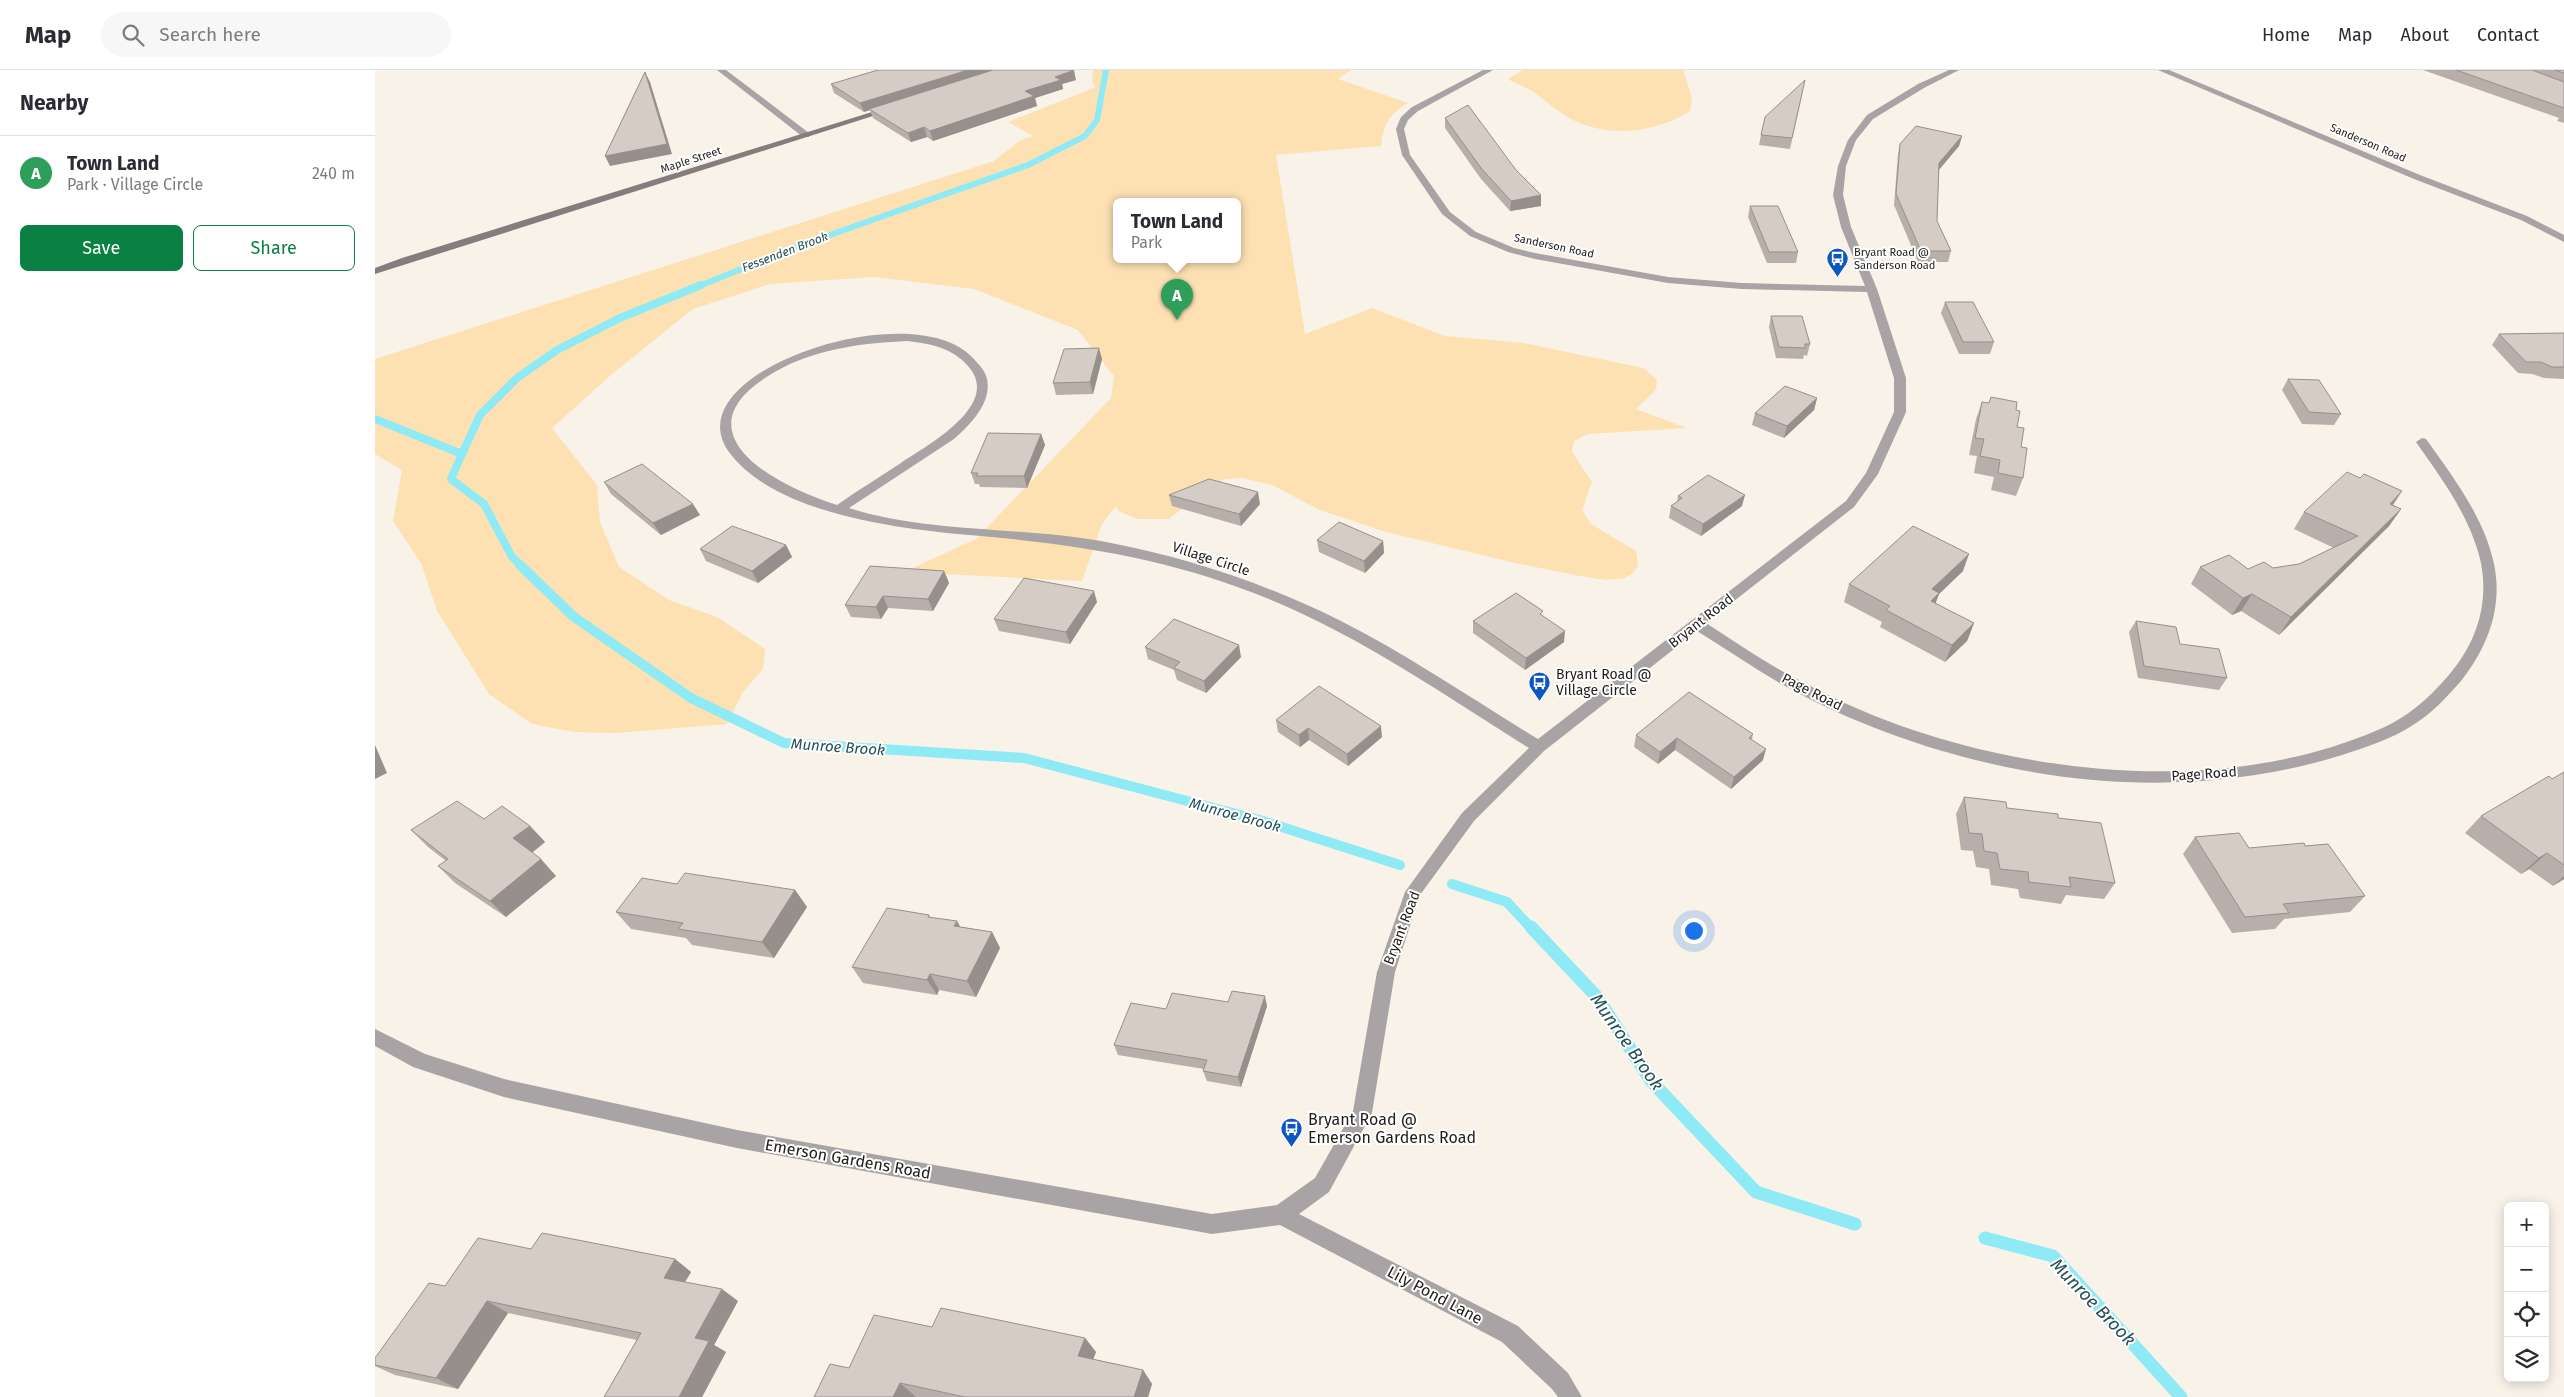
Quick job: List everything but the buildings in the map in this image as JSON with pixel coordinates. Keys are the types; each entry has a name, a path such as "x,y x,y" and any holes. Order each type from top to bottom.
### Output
{"main road":[{"name":"Maple Street","path":"375,271 903,105"}],"street":[{"path":"721,70 806,135"},
{"name":"Sanderson Road","path":"1489,70 1415,109 1404,119 1400,129 1400,137 1406,155 1447,214 1473,234 1511,250 1535,256 1668,280 1742,286 1871,289"},
{"name":"Bryant Road","path":"1322,1185 1362,1113 1385,972 1413,892 1468,817 1539,747 1850,504 1872,474 1901,412 1900,378 1871,289 1845,227 1838,195 1842,166 1852,140 1870,117 1921,86 1955,70"},
{"name":"Sanderson Road","path":"2162,70 2417,176 2524,218 2564,239"},
{"name":"Village Circle","path":"838,510 934,447 958,429 971,414 980,400 983,385 979,371 970,359 956,350 915,338 863,340 809,352 763,375 745,389 732,404 725,420 724,434 730,448 770,481 838,510 887,521 921,526 1066,539 1130,551 1211,573 1281,599 1363,638 1539,747"},
{"name":"Page Road","path":"1697,624 1787,680 1842,708 1895,729 1941,744 2008,761 2067,771 2125,776 2183,776 2237,772 2334,752 2377,736 2412,718 2440,695 2464,668 2480,641 2487,614 2490,583 2485,556 2473,523 2459,494 2422,442"},
{"name":"Emerson Gardens Road","path":"375,1037 420,1061 504,1088 737,1139 1212,1224 1281,1215 1322,1185"},
{"name":"Lily Pond Lane","path":"1281,1215 1510,1334 1560,1381 1571,1397"}],"shaded area":[{"path":"1093,70 1351,70 1338,79 1408,103 1396,111 1388,121 1383,132 1381,146 1276,155 1305,334 1372,308 1445,336 1524,343 1643,368 1657,379 1656,390 1636,409 1687,428 1588,434 1574,441 1572,452 1592,482 1582,510 1591,524 1636,551 1638,565 1634,572 1625,578 1606,580 1515,563 1386,532 1320,510 1272,485 1242,478 1225,479 1214,484 1169,519 1138,519 1118,511 1116,506 1102,524 1082,581 904,572 976,539 1111,398 1114,376 1078,330 974,289 874,277 770,284 693,309 611,375 552,428 597,485 600,522 619,567 669,600 717,617 765,649 763,669 743,692 727,724 616,733 574,732 532,724 489,694 437,611 421,563 393,521 402,470 375,454 375,359 994,161 1021,140 1033,136 1008,122 1096,87 1092,82"},
{"path":"1523,70 1683,70 1692,98 1690,111 1662,124 1647,128 1617,131 1587,126 1573,120 1532,91 1508,79"}],"waterway":[{"name":"Fessenden Brook","path":"697,287 793,248 1028,165 1085,136 1097,120 1106,70"},
{"name":"Fessenden Brook","path":"462,454 480,415 517,378 557,350 620,318 701,285"},
{"name":"Munroe Brook","path":"375,419 462,454"},
{"name":"Munroe Brook","path":"462,454 451,479 484,504 512,557 522,566"},
{"name":"Munroe Brook","path":"520,565 574,617 691,698 784,743 1024,758 1263,821 1400,865"},
{"name":"Munroe Brook","path":"1452,884 1507,902 1532,929"},
{"name":"Munroe Brook","path":"1531,927 1597,997 1651,1081 1756,1192 1855,1224"},
{"name":"Munroe Brook","path":"1985,1238 2053,1256 2181,1397"}],"place":[{"name":"Bryant Road @ Sanderson Road","path":"1838,277"},
{"name":"Town Land","path":"1177,320"},
{"name":"Bryant Road @ Village Circle","path":"1540,701"},
{"name":"Bryant Road @ Emerson Gardens Road","path":"1292,1147"}]}
